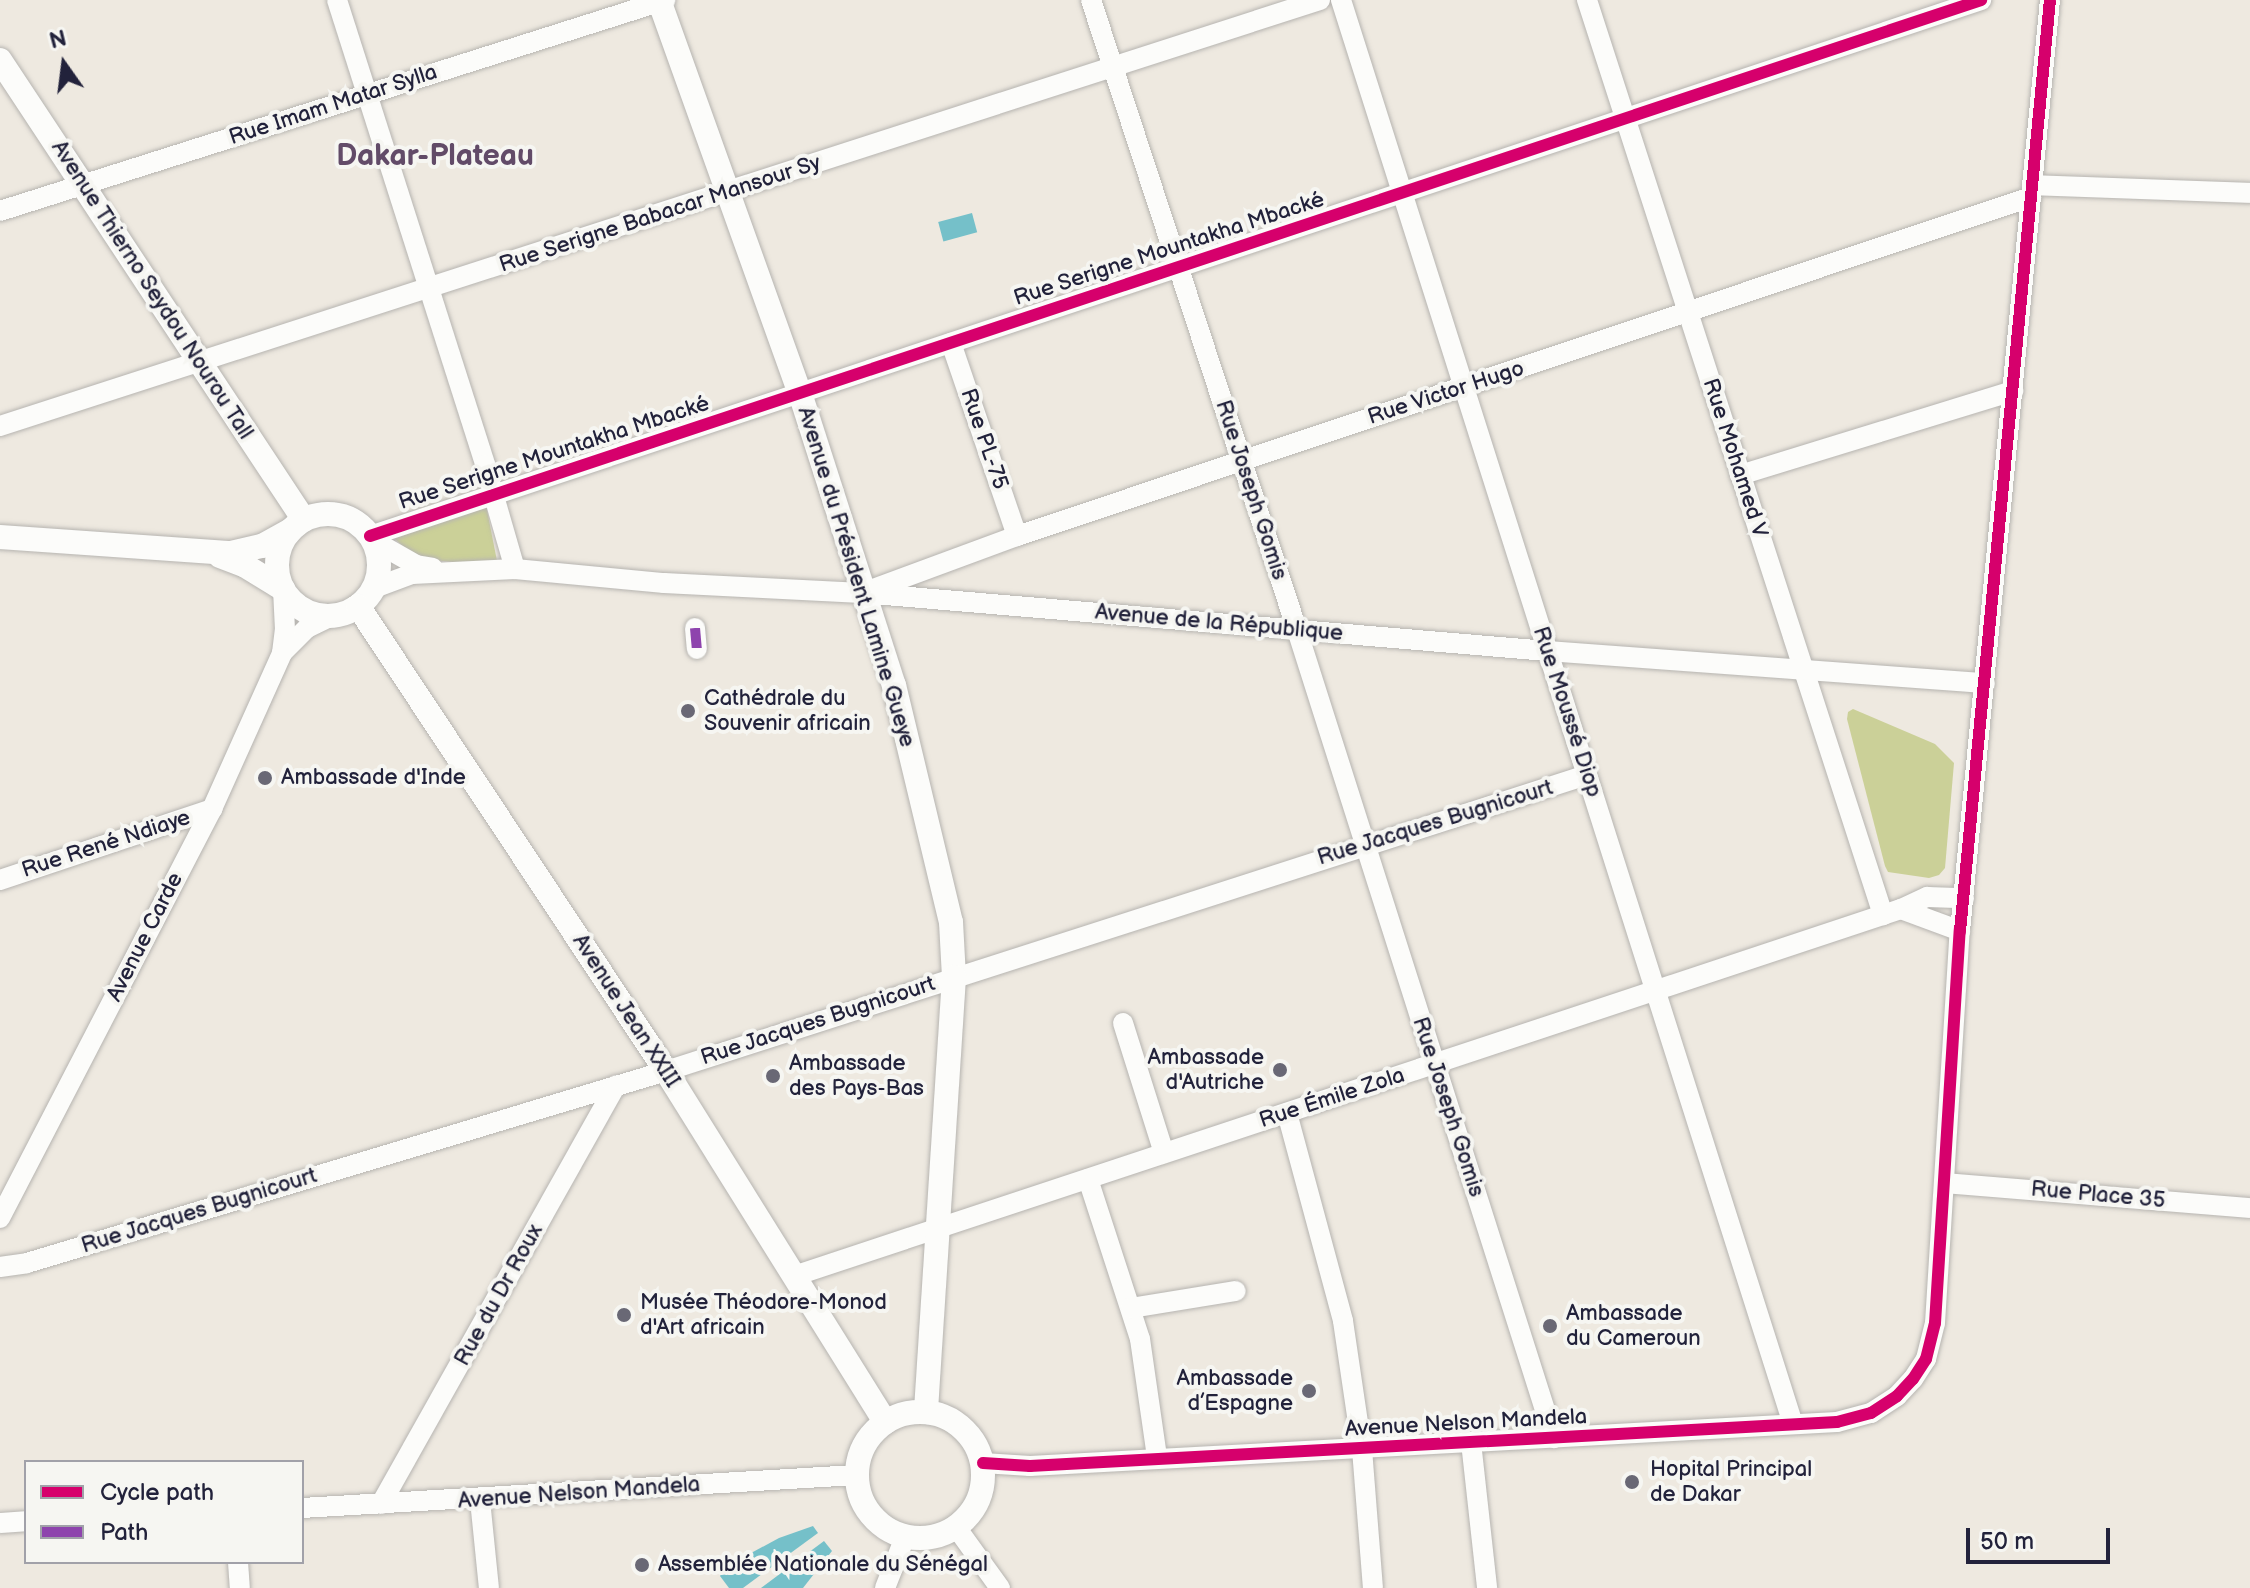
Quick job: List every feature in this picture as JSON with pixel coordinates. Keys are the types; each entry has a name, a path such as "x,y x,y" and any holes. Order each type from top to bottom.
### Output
{"main road":[{"name":"Avenue du Président Lamine Gueye","path":"662,1 800,393 894,685 951,922 954,977 926,1412"},
{"name":"Avenue Thierno Seydou Nourou Tall","path":"0,60 199,361 297,525"},
{"path":"0,537 210,552 247,551 322,514 340,515 357,523 372,538 379,569 374,588 358,606 332,616 304,610 283,589 244,565 210,552"},
{"path":"283,589 277,572 278,554 297,525"},
{"name":"Avenue Jean XXIII","path":"358,606 666,1071 885,1422"},
{"path":"926,1412 957,1423 978,1448 983,1463 979,1499 956,1527 931,1537 905,1537 869,1514 860,1496 856,1475 866,1441 885,1422 904,1413 926,1412"}],"street":[{"path":"337,0 515,569"},
{"name":"Rue Joseph Gomis","path":"1091,0 1297,630 1554,1438"},
{"name":"Rue Serigne Babacar Mansour Sy","path":"0,426 430,290 1320,0"},
{"name":"Rue Moussé Diop","path":"1341,0 1793,1424"},
{"name":"Rue Mohamed V","path":"1587,0 1803,669 1892,912"},
{"name":"Rue Serigne Mountakha Mbacké","path":"372,538 494,494 1625,118 1942,6 1981,0"},
{"path":"1945,1183 1960,931 2050,0"},
{"name":"Rue Imam Matar Sylla","path":"0,211 662,1"},
{"path":"2032,191 2250,193"},
{"name":"Rue Victor Hugo","path":"862,593 1017,536 1688,312 2032,191"},
{"name":"Rue PL-75","path":"951,343 1017,536"},
{"path":"1740,475 2013,391"},
{"name":"Avenue de la République","path":"372,538 416,565 453,572"},
{"name":"Avenue de la République","path":"374,588 412,574 515,569 664,583 862,593 1547,651 1985,683"},
{"name":"Avenue Carde","path":"282,653 283,589"},
{"name":"Avenue Carde","path":"0,1218 212,809 282,653 307,628 332,616"},
{"path":"695,628 697,649"},
{"name":"Rue Jacques Bugnicourt","path":"0,1267 43,1258 666,1071 1587,775"},
{"name":"Rue René Ndiaye","path":"0,880 212,809"},
{"name":"Rue Émile Zola","path":"794,1276 1892,912 1927,897 1964,898"},
{"path":"1892,912 1960,931"},
{"path":"1123,1023 1164,1153"},
{"name":"Rue du Dr Roux","path":"381,1504 616,1086"},
{"path":"1287,1113 1340,1310 1362,1449 1373,1588"},
{"path":"1088,1179 1131,1308 1147,1370 1157,1457"},
{"name":"Rue Place 35","path":"1945,1183 2250,1208"},
{"name":"Avenue Nelson Mandela","path":"983,1463 1030,1466 1157,1457 1362,1449 1837,1422 1871,1413 1897,1396 1926,1359 1935,1323 1945,1183"},
{"path":"1131,1308 1236,1291"},
{"path":"1471,1442 1487,1588"},
{"name":"Avenue Nelson Mandela","path":"304,1508 480,1500 856,1475"},
{"path":"480,1500 489,1588"},
{"path":"0,1523 24,1521"},
{"path":"956,1527 1000,1588"},
{"path":"885,1588 905,1537"},
{"path":"238,1564 240,1588"}],"green space":[{"path":"486,505 498,566 432,560 409,552 393,537"},
{"path":"1853,709 1935,744 1954,763 1945,868 1939,875 1929,878 1888,872 1847,719 1848,712"}],"water":[{"path":"972,213 977,232 943,241 938,222"},
{"path":"813,1526 818,1533 743,1588 729,1588 720,1576 727,1566 779,1538"},
{"path":"824,1541 832,1551 803,1588 761,1588"}],"marked path":[{"path":"695,628 697,649"}],"cycle path":[{"path":"370,536 1981,0"},
{"path":"983,1463 1030,1466 1837,1422 1871,1413 1897,1396 1913,1379 1926,1359 1935,1323 1960,931 2050,0"}],"place":[{"name":"Cathédrale du Souvenir africain","path":"688,711"},
{"name":"Ambassade d'Inde","path":"265,778"},
{"name":"Ambassade d'Autriche","path":"1280,1070"},
{"name":"Ambassade des Pays-Bas","path":"773,1076"},
{"name":"Musée Théodore-Monod d'Art africain","path":"624,1315"},
{"name":"Ambassade du Cameroun","path":"1550,1326"},
{"name":"Ambassade d’Espagne","path":"1309,1391"},
{"name":"Hopital Principal de Dakar","path":"1632,1482"},
{"name":"Assemblée Nationale du Sénégal","path":"642,1565"}],"district":[{"name":"Dakar-Plateau","path":"435,156"}]}
